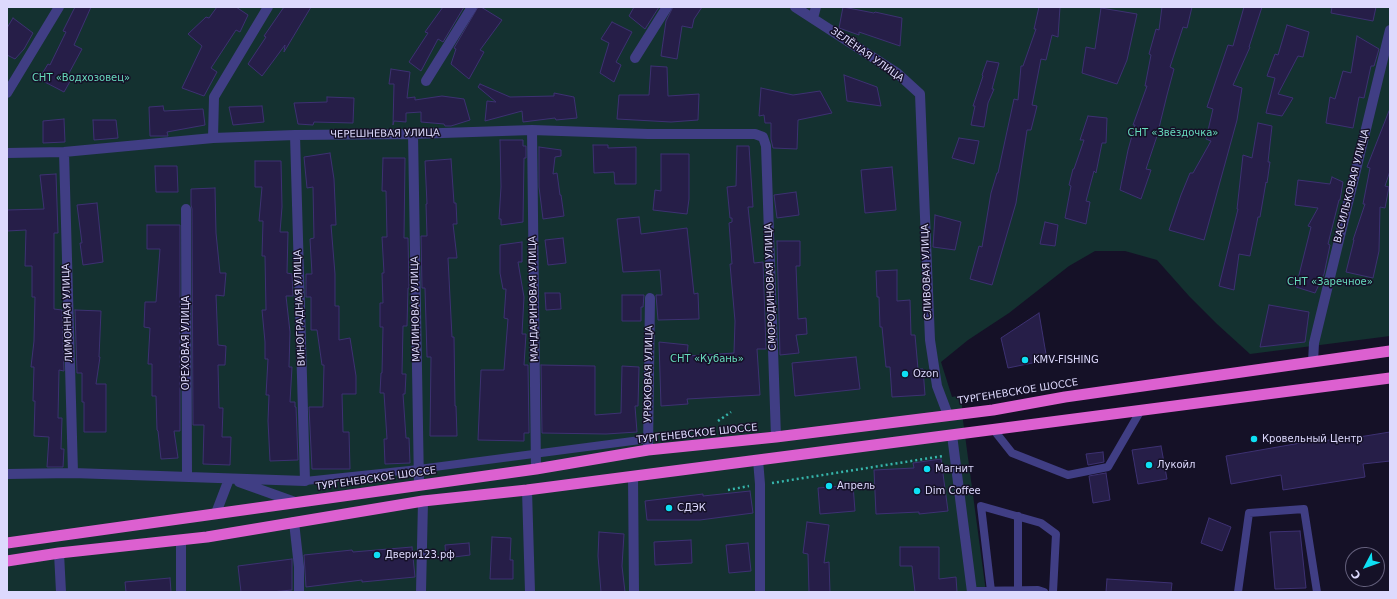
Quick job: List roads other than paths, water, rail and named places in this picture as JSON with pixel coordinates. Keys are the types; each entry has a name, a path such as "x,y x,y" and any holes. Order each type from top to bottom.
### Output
{"highway":[{"name":"ТУРГЕНЕВСКОЕ ШОССЕ","path":"7,543 536,469 648,445 776,437 993,410 1064,397 1390,351"},
{"path":"7,561 59,553 181,541 423,501 527,490 1390,378"}],"street":[{"path":"7,93 59,7"},
{"path":"213,138 214,97 268,7"},
{"path":"426,81 472,7"},
{"path":"634,58 667,7"},
{"name":"ЗЕЛЁНАЯ УЛИЦА","path":"795,7 897,73 920,94"},
{"path":"813,18 816,7"},
{"name":"ВАСИЛЬКОВАЯ УЛИЦА","path":"1313,362 1314,343 1390,30"},
{"name":"СЛИВОВАЯ УЛИЦА","path":"920,94 930,340 937,386 948,415"},
{"name":"ЧЕРЕШНЕВАЯ УЛИЦА","path":"7,153 64,152 213,138 295,135 413,134 532,130 648,134 755,134 763,137"},
{"name":"МАНДАРИНОВАЯ УЛИЦА","path":"532,130 536,469"},
{"name":"МАЛИНОВАЯ УЛИЦА","path":"413,134 419,485"},
{"name":"ВИНОГРАДНАЯ УЛИЦА","path":"295,135 305,481"},
{"name":"СМОРОДИНОВАЯ УЛИЦА","path":"763,137 766,146 776,437"},
{"name":"ЛИМОННАЯ УЛИЦА","path":"64,152 73,473"},
{"name":"ОРЕХОВАЯ УЛИЦА","path":"186,209 187,477"},
{"name":"УРЮКОВАЯ УЛИЦА","path":"648,445 650,298"},
{"path":"952,435 972,592"},
{"path":"758,460 760,484 760,592"},
{"path":"7,474 73,473 305,481"},
{"path":"633,476 634,592"},
{"path":"229,479 295,502"},
{"path":"216,513 229,479"},
{"path":"527,490 530,592"},
{"path":"421,592 423,501"},
{"path":"294,522 299,567 299,592"},
{"path":"181,541 181,592"},
{"path":"59,553 61,592"}],"lane":[{"path":"993,429 1012,453 1068,475 1108,467 1140,410"},
{"path":"305,481 419,469 535,454 648,445"},
{"path":"991,591 981,506 1041,522 1056,534 1053,592"},
{"path":"1238,592 1248,513 1304,509 1317,592"},
{"path":"1018,516 1018,590"},
{"path":"972,592 1018,590 1038,590 1044,592"}],"place":[{"name":"KMV-FISHING","path":"1025,360"},
{"name":"Ozon","path":"905,374"},
{"name":"Кровельный Центр","path":"1254,439"},
{"name":"Лукойл","path":"1149,465"},
{"name":"Магнит","path":"927,469"},
{"name":"Апрель","path":"829,486"},
{"name":"Dim Coffee","path":"917,491"},
{"name":"СДЭК","path":"669,508"},
{"name":"Двери123.рф","path":"377,555"}],"park label":[{"name":"СНТ «Водхозовец»","path":"81,78"},
{"name":"СНТ «Звёздочка»","path":"1173,133"},
{"name":"СНТ «Заречное»","path":"1330,282"},
{"name":"СНТ «Кубань»","path":"707,359"}]}
